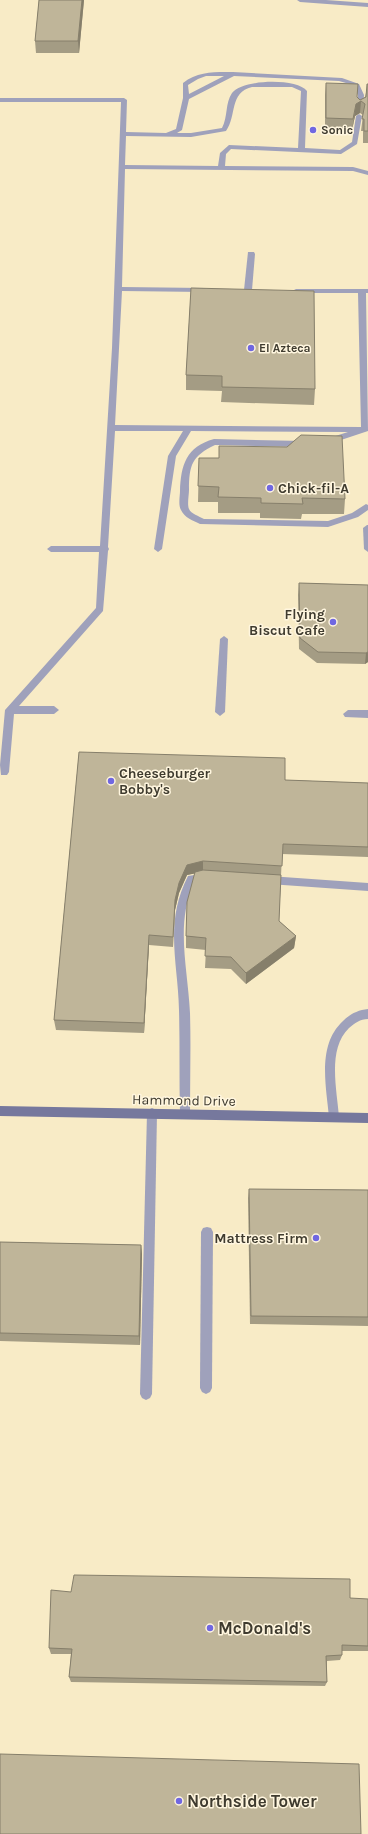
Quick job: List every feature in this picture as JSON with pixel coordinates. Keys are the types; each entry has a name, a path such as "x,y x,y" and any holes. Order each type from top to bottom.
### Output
{"street":[{"name":"Hammond Drive","path":"0,1111 368,1118"}],"lane":[{"path":"300,0 368,5"},
{"path":"123,134 161,135 191,135 228,138 301,150 341,152 356,143 360,112 360,95 356,84 340,79 209,74 193,78 185,84 186,98 179,130 161,135"},
{"path":"186,98 233,74"},
{"path":"290,85 291,77"},
{"path":"221,168 223,153 229,147 228,125 231,99 239,89 250,85 290,85 301,87 304,91 301,150"},
{"path":"0,100 124,100 118,289 105,549 100,609 10,710 4,772"},
{"path":"123,167 354,169 368,174"},
{"path":"248,290 251,254"},
{"path":"118,289 210,290"},
{"path":"286,290 365,291 365,429"},
{"path":"111,428 365,429"},
{"path":"158,549 172,456 189,428"},
{"path":"365,429 318,444 214,442 199,448 190,459 185,471 184,508 189,515 203,522 328,524 355,515 366,507"},
{"path":"367,528 368,549"},
{"path":"52,549 105,549"},
{"path":"220,712 224,639"},
{"path":"10,710 54,710"},
{"path":"348,714 368,714"},
{"path":"185,1114 184,999 178,931 184,892 191,879 203,877 219,878"},
{"path":"257,879 368,887"},
{"path":"334,1117 330,1060 335,1040 345,1025 361,1014 368,1014"},
{"path":"146,1394 152,1114"},
{"path":"206,1388 207,1232"}],"shaded area":[{"path":"0,0 368,0 368,1834 0,1834"}],"building":[{"path":"39,0 82,0 78,41 35,41"},
{"path":"326,83 358,84 357,97 360,100 366,97 368,84 368,131 364,131 364,119 362,119 365,104 361,101 356,104 353,119 326,118"},
{"name":"El Azteca","path":"191,288 314,291 315,389 222,387 222,376 186,375"},
{"name":"Chick-fil-A","path":"301,435 342,436 345,499 302,498 303,504 261,503 261,498 218,497 219,487 198,486 199,458 219,458 219,446 287,447"},
{"name":"Flying Biscut Cafe","path":"299,583 368,585 368,652 318,652 300,638"},
{"path":"79,752 285,758 285,780 368,783 368,847 283,844 282,866 203,861 187,865 179,883 175,900 173,937 149,935 144,1023 54,1020"},
{"path":"203,870 281,875 279,921 296,936 246,973 231,957 205,956 206,938 186,936 187,902 195,872"},
{"path":"249,1189 368,1190 368,1317 251,1316"},
{"path":"0,1242 141,1245 139,1336 0,1333"},
{"name":"McDonald's","path":"74,1575 350,1579 350,1598 368,1599 368,1646 342,1645 342,1655 326,1656 327,1682 69,1677 72,1649 49,1648 51,1590 71,1592"},
{"name":"Northside Tower","path":"0,1754 359,1764 361,1834 0,1834"}],"place":[{"name":"Sonic","path":"313,130"},
{"name":"El Azteca","path":"251,348"},
{"name":"Chick-fil-A","path":"270,488"},
{"name":"Flying Biscut Cafe","path":"333,622"},
{"name":"Cheeseburger Bobby's","path":"111,781"},
{"name":"Mattress Firm","path":"316,1238"},
{"name":"McDonald's","path":"210,1628"},
{"name":"Northside Tower","path":"179,1801"}]}
